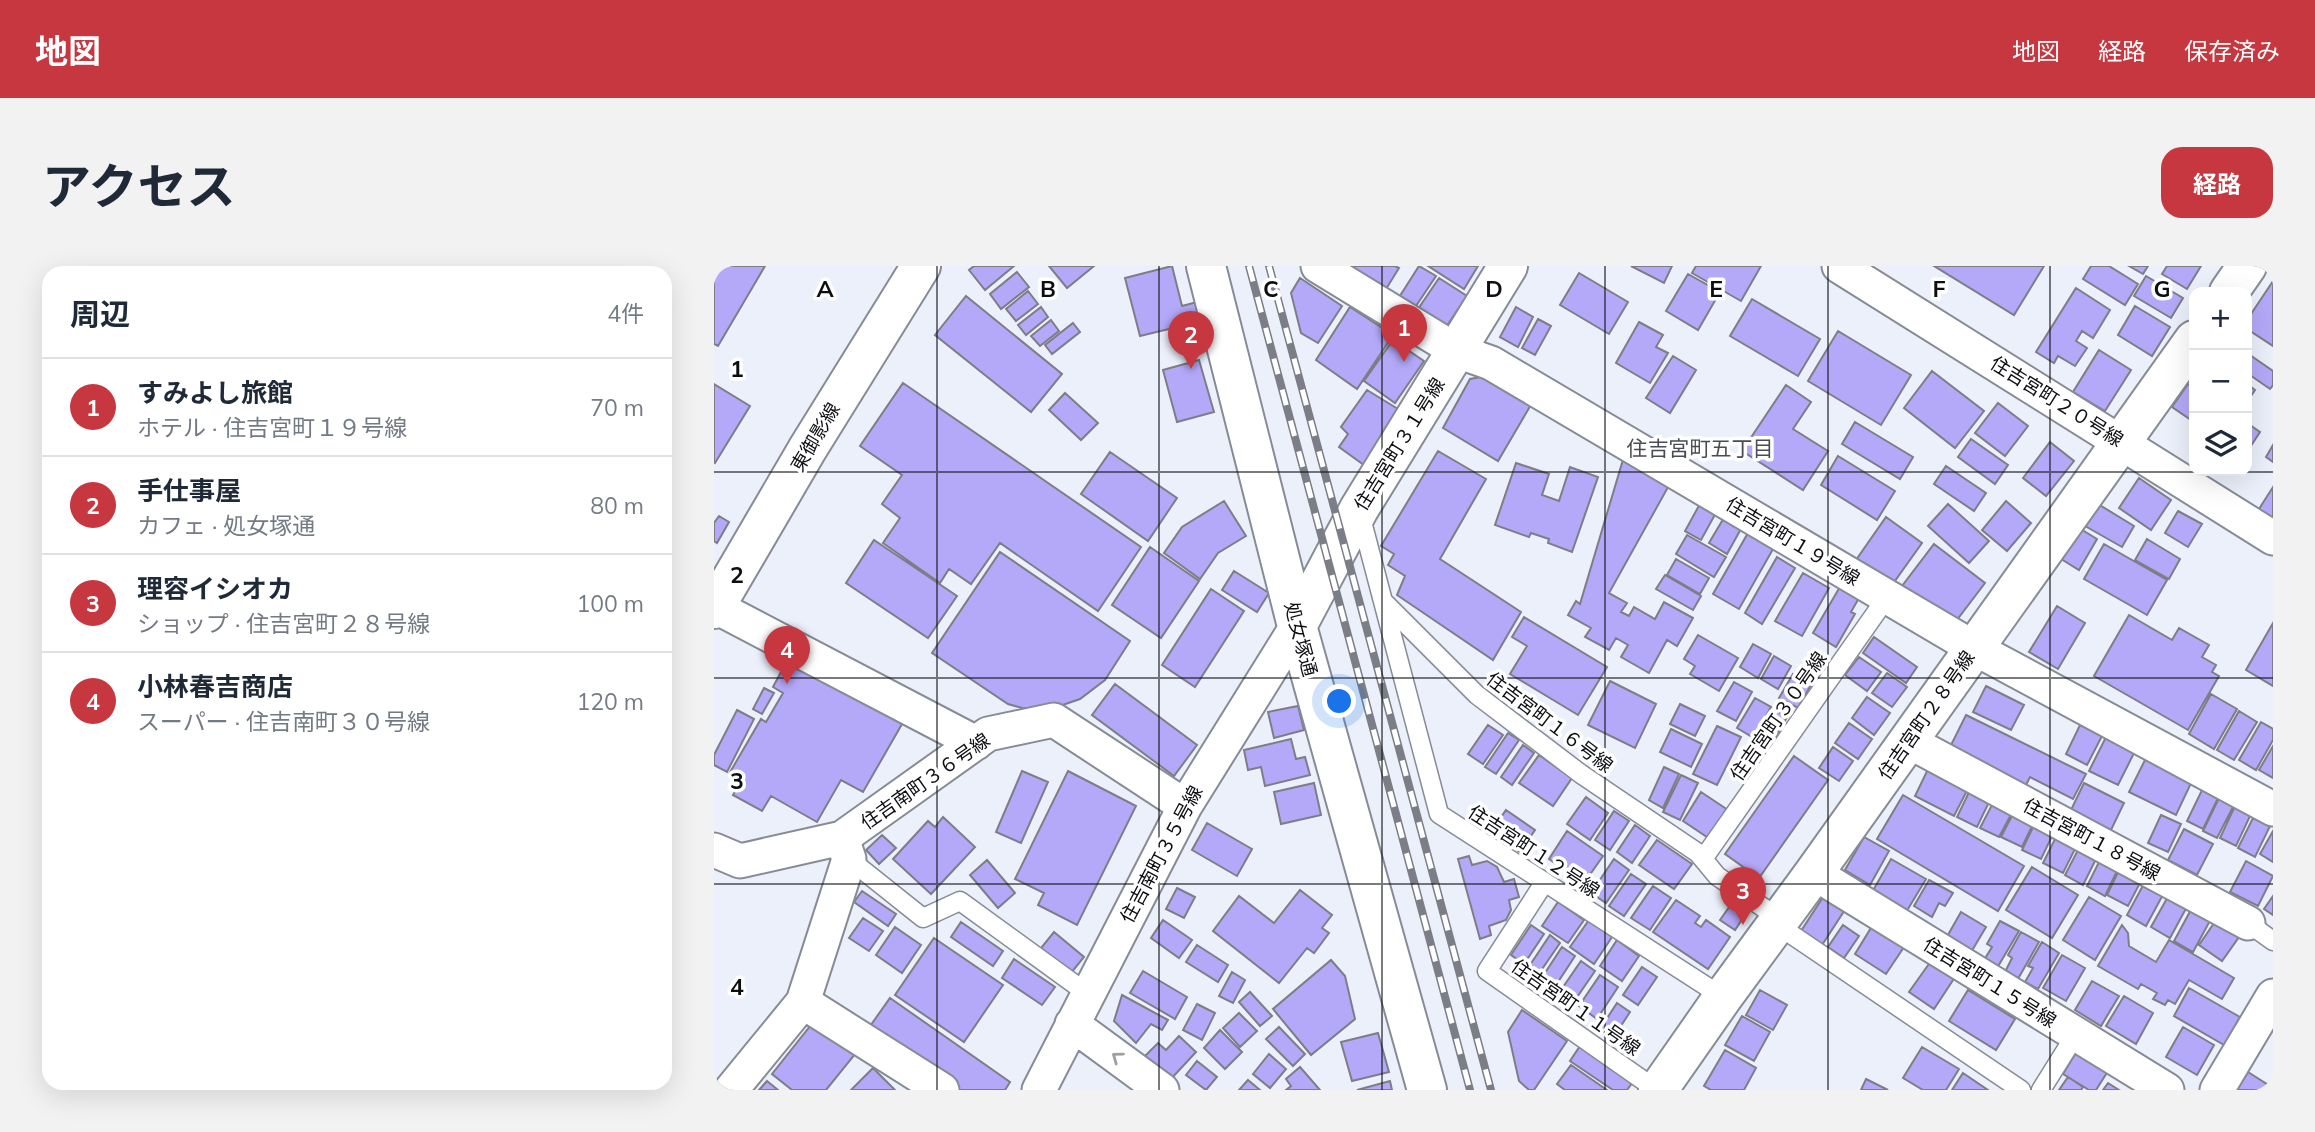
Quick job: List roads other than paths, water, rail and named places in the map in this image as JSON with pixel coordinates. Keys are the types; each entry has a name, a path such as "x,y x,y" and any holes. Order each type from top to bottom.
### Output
{"street":[{"name":"東御影線","path":"715,608 808,448 921,266"},
{"name":"処女塚通","path":"1206,266 1297,626 1427,1090"},
{"name":"住吉宮町１９号線","path":"1318,266 1457,351 1492,363 1974,648 2273,809"},
{"name":"住吉宮町３１号線","path":"1297,626 1359,509 1508,266"},
{"name":"住吉宮町２０号線","path":"1839,266 2273,538"},
{"path":"2233,287 2248,266"},
{"name":"住吉宮町２８号線","path":"1658,1090 2189,347"},
{"path":"715,608 976,743"},
{"name":"住吉南町３５号線","path":"1039,1090 1185,806 1297,626"},
{"name":"住吉南町３６号線","path":"846,849 988,734 1054,720 1185,806"},
{"name":"住吉宮町１８号線","path":"1908,741 2260,932"},
{"path":"714,849 740,861 846,849 803,1002 731,1090"},
{"name":"住吉宮町１５号線","path":"1814,873 2167,1090"},
{"path":"803,1002 942,1090"},
{"path":"2217,1090 2268,1016"},
{"path":"1072,1024 1162,1090"}],"lane":[{"path":"1359,509 1381,600"},
{"name":"住吉宮町３０号線","path":"1703,859 1887,597"},
{"name":"住吉宮町１６号線","path":"1381,600 1477,695 1570,766 1698,853 1717,876 1778,921 2021,1090"},
{"name":"住吉宮町１２号線","path":"1381,600 1439,814 1723,996"},
{"path":"846,849 923,918 960,901 1088,994"},
{"name":"住吉宮町１１号線","path":"1544,883 1487,971 1658,1090"},
{"path":"2041,1090 2076,1034"}],"railway":[{"path":"1249,266 1470,1090"},
{"path":"1269,266 1491,1090"}],"place":[{"name":"すみよし旅館","path":"1404,362"},
{"name":"手仕事屋","path":"1191,369"},
{"name":"小林春吉商店","path":"787,684"},
{"name":"理容イシオカ","path":"1743,925"}],"district":[{"name":"住吉宮町五丁目","path":"1700,449"}]}
